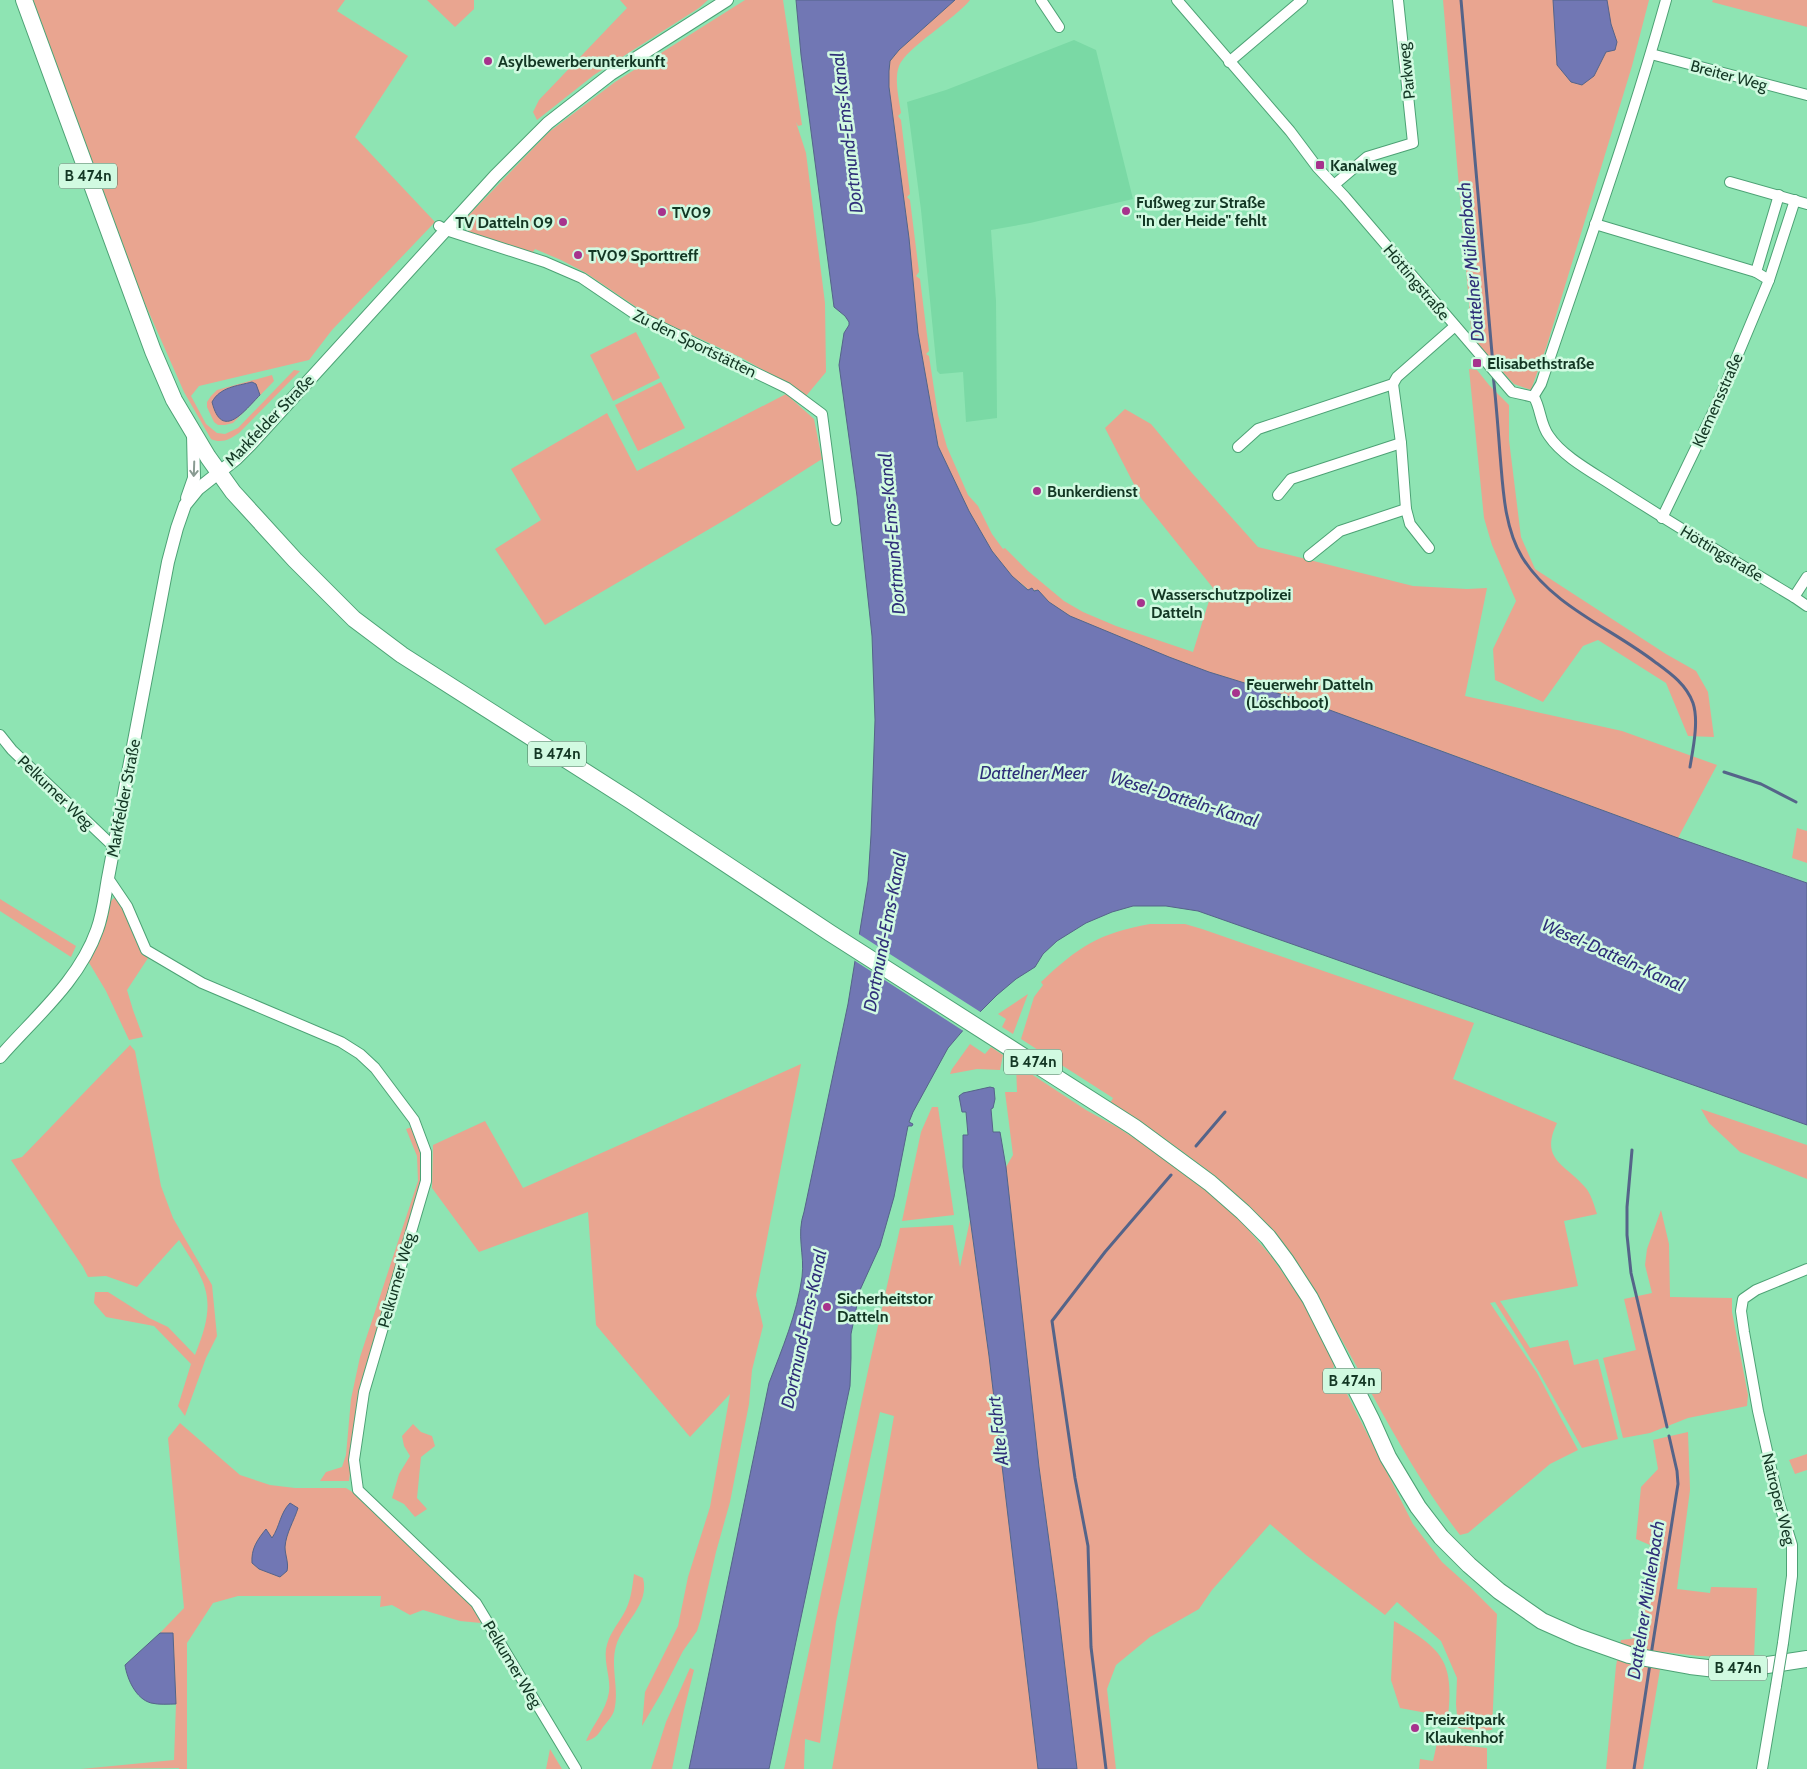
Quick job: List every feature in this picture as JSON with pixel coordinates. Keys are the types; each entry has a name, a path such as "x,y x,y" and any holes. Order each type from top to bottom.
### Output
{"main road":[{"name":"B 474n","path":"24,0 153,351 174,400 218,472 233,492 294,560 354,619 402,655 631,801 830,933 1134,1127 1210,1183 1268,1237 1310,1298 1388,1457 1418,1507 1441,1537 1499,1591 1542,1621 1629,1656 1716,1669 1747,1668 1807,1659"}],"street":[{"path":"1041,0 1059,27"},
{"name":"Höttingstraße","path":"1177,0 1290,131 1317,167 1499,378 1512,392 1533,397 1540,410 1544,428 1556,444 1579,463 1662,518 1807,606"},
{"path":"1229,62 1291,4 1302,0"},
{"name":"Parkweg","path":"1334,185 1367,157 1413,143 1398,0"},
{"path":"1533,397 1541,384 1595,224 1651,54 1666,0"},
{"name":"Markfelder Straße","path":"0,1057 66,985 78,968 97,930 168,562 184,505 198,489 236,459 251,444 443,228 544,127 611,74 723,1"},
{"name":"Breiter Weg","path":"1651,54 1807,95"},
{"path":"1730,182 1807,204"},
{"path":"1756,272 1779,195"},
{"name":"Klemensstraße","path":"1662,518 1718,402 1769,280 1795,200"},
{"path":"1595,224 1756,272 1769,280"},
{"name":"Zu den Sportstätten","path":"443,228 538,260 582,278 638,316 664,330 756,372 794,393 822,414 836,520"},
{"path":"1428,548 1410,524 1406,509 1401,443 1393,384 1396,377 1455,326"},
{"path":"1238,447 1258,429 1393,384"},
{"path":"184,505 194,478 193,432"},
{"path":"1278,495 1292,479 1401,443"},
{"path":"1310,556 1340,530 1406,509"},
{"path":"1794,597 1807,577"},
{"name":"Pelkumer Weg","path":"0,735 12,750 114,847"},
{"name":"Pelkumer Weg","path":"108,878 127,906 146,950 202,983 341,1042 354,1050 375,1068 414,1120 426,1152 426,1181 364,1392 354,1460 358,1490 476,1603 576,1769"},
{"name":"Natroper Weg","path":"1762,1769 1792,1576 1792,1545 1778,1499 1758,1411 1741,1311 1743,1299 1756,1290 1807,1269"}],"shaded area":[{"path":"33,0 345,0 337,11 408,56 355,137 435,222 332,330 309,360 199,386 191,396 206,424 217,433 225,434 238,428 294,370 300,371 239,433 229,439 219,441 211,439 184,392 143,299"},
{"path":"427,0 474,0 474,9 455,27"},
{"path":"620,0 708,0 699,8 594,75 537,120 533,112 539,100 627,8"},
{"name":"TV09","path":"745,0 783,0 802,125 798,126 796,122 806,153 825,303 826,372 806,396 742,358 648,315 586,273 561,260 535,249 531,255 474,236 466,229 464,224 468,216 549,132 615,82"},
{"path":"955,0 970,0 954,16 911,51 899,66 897,83 901,113 898,116 901,120 910,194 907,197 910,200 919,272 916,276 920,279 929,351 926,354 929,356 938,415 947,447 968,495 978,506 992,534 1003,549 1005,548 1028,571 1064,601 1083,612 1116,626 1193,652 1213,588 1141,498 1105,428 1125,409 1151,424 1258,547 1413,586 1467,589 1487,588 1465,696 1622,731 1717,765 1678,838 1304,701 1209,672 1169,657 1070,616 1049,602 1038,590 1029,590 1012,576 992,551 969,511 938,446 918,333 909,238 889,87 890,61 899,50"},
{"path":"1443,0 1649,0 1632,66 1547,345 1531,390 1514,384 1472,339"},
{"path":"1713,0 1807,0 1807,27 1712,2"},
{"path":"1074,40 1096,50 1133,199 991,230 996,301 997,418 966,422 963,372 940,374 937,371 921,210 907,102 946,90"},
{"path":"636,332 660,378 613,401 590,355"},
{"path":"1469,369 1477,370 1509,405 1509,440 1521,537 1535,569 1666,654 1696,671 1708,692 1714,737 1688,736 1666,683 1598,640 1583,646 1543,702 1495,680 1493,649 1516,601 1492,545 1484,518"},
{"path":"272,375 274,381 233,423 218,425 214,422 207,407 207,402 217,390"},
{"path":"661,382 685,428 638,451 615,405"},
{"path":"786,394 814,419 822,459 735,514 545,625 495,549 541,520 511,469 607,413 637,471"},
{"path":"1797,828 1807,831 1807,863 1792,858"},
{"path":"116,896 150,955 127,990 143,1037 129,1040 106,991 88,961 109,903"},
{"path":"0,899 76,946 71,957 0,911"},
{"path":"1150,924 1185,924 1202,929 1474,1023 1453,1079 1557,1123 1552,1135 1551,1145 1553,1153 1556,1159 1586,1189 1597,1214 1564,1221 1578,1286 1500,1301 1530,1348 1568,1340 1574,1365 1598,1359 1618,1439 1582,1448 1539,1372 1495,1302 1490,1303 1537,1373 1578,1450 1550,1464 1468,1533 1460,1535 1435,1501 1391,1429 1308,1283 1267,1227 1227,1186 1181,1150 1109,1105 1113,1098 1021,1039 1034,997 1043,985 1041,982 1066,959 1103,937"},
{"path":"1028,994 1013,1034 1002,1027 1006,1019 998,1014"},
{"path":"970,1044 985,1054 991,1047 1003,1055 1000,1070 977,1069 950,1074"},
{"path":"130,1045 135,1051 161,1186 173,1218 212,1285 217,1336 206,1358 185,1416 178,1406 191,1364 154,1326 106,1317 94,1303 95,1292 108,1292 149,1318 168,1327 195,1355 202,1336 208,1307 203,1282 179,1240 137,1287 106,1276 88,1277 11,1160 22,1157"},
{"path":"801,1064 756,1295 763,1326 752,1370 749,1404 730,1502 697,1631 683,1651 642,1726 645,1692 678,1626 688,1577 710,1507 730,1394 690,1437 596,1325 588,1212 479,1252 432,1188 433,1145 485,1121 523,1188"},
{"path":"1016,1064 1086,1110 1117,1127 1168,1160 1232,1211 1271,1256 1304,1303 1335,1361 1330,1381 1338,1390 1347,1394 1413,1524 1442,1562 1497,1614 1492,1730 1477,1731 1458,1728 1456,1704 1457,1678 1441,1641 1397,1602 1385,1615 1306,1555 1270,1524 1212,1590 1199,1609 1150,1637 1116,1665 1107,1689 1116,1769 1077,1769 1039,1467 1006,1167 1013,1155 1005,1092 1017,1092"},
{"path":"932,1107 938,1107 954,1215 902,1221 921,1132"},
{"path":"1701,1109 1807,1145 1807,1179 1740,1152 1709,1123"},
{"path":"412,1127 421,1157 419,1189 364,1372 359,1397 349,1481 320,1481 326,1472 342,1467 346,1455 351,1399 360,1357 418,1181 417,1156 406,1129"},
{"path":"1661,1210 1669,1244 1670,1297 1732,1298 1732,1312 1748,1395 1747,1406 1688,1418 1650,1433 1623,1438 1603,1358 1636,1350 1624,1299 1652,1293 1645,1265 1647,1249"},
{"path":"970,1220 989,1356 1038,1769 832,1769 894,1416 880,1412 836,1622 820,1743 805,1739 804,1769 784,1769 900,1228 953,1225 960,1267"},
{"path":"180,1423 240,1475 270,1485 295,1488 346,1488 360,1497 472,1602 481,1623 460,1621 423,1610 410,1615 392,1605 380,1607 381,1596 238,1596 213,1603 187,1643 187,1769 81,1769 174,1760 176,1704 173,1633 160,1633 184,1608 168,1438"},
{"path":"413,1424 421,1432 432,1436 435,1446 421,1457 417,1498 427,1509 415,1517 404,1504 392,1498 399,1474 410,1456 404,1446 402,1436"},
{"path":"1688,1432 1690,1490 1677,1589 1710,1593 1711,1587 1757,1588 1754,1658 1699,1656 1663,1652 1643,1769 1606,1769 1616,1666 1621,1640 1637,1638 1650,1545 1636,1539 1641,1487 1658,1469 1653,1440"},
{"path":"1807,1454 1807,1470 1795,1474 1789,1460"},
{"path":"634,1574 643,1578 643,1597 619,1637 616,1646 614,1662 616,1703 614,1711 598,1734 586,1741 607,1699 609,1682 606,1660 607,1644 628,1605"},
{"path":"1394,1621 1424,1640 1441,1658 1449,1682 1448,1717 1400,1708 1391,1680"},
{"path":"690,1668 694,1670 672,1769 651,1769 666,1722"},
{"path":"1437,1743 1487,1748 1487,1769 1419,1769 1420,1759 1433,1761"},
{"path":"550,1749 562,1769 546,1769"}],"water":[{"name":"Dattelner Meer","path":"796,0 955,0 899,50 890,61 889,87 909,238 918,333 938,446 969,511 992,551 1012,576 1028,590 1032,588 1034,591 1038,590 1049,602 1070,616 1169,657 1209,672 1316,705 1678,838 1807,883 1807,1125 1198,911 1166,906 1133,906 1112,912 1086,923 1057,941 1043,954 1035,967 1016,979 997,995 971,1021 948,1048 913,1112 909,1122 913,1124 908,1126 894,1197 880,1246 860,1290 851,1334 850,1386 769,1769 689,1769 769,1383 789,1331 800,1291 803,1269 802,1220 848,1004 868,881 871,835 875,720 872,636 857,496 839,365 844,333 849,322 834,307 801,55"},
{"path":"1553,0 1607,0 1611,24 1617,42 1615,50 1606,52 1594,76 1582,85 1571,82 1557,65"},
{"path":"252,382 256,384 260,395 234,419 222,420 216,414 212,402 215,397 224,390"},
{"name":"Alte Fahrt","path":"990,1087 994,1088 995,1099 991,1109 993,1132 1000,1132 1006,1167 1039,1467 1077,1769 1038,1769 989,1356 963,1167 963,1135 968,1135 966,1112 962,1112 959,1096 963,1093"},
{"path":"290,1503 298,1508 288,1532 285,1547 287,1571 280,1577 259,1569 252,1563 252,1553 257,1541 266,1529 272,1538 284,1511"},
{"path":"160,1633 173,1633 176,1704 157,1704 146,1701 133,1688 126,1670 125,1665"}],"pier":[{"path":"857,933 982,1013 965,1032 852,959"}],"waterway":[{"name":"Dattelner Mühlenbach","path":"1461,0 1493,365"},
{"name":"Dattelner Mühlenbach","path":"1493,374 1508,520 1511,533 1522,557 1549,589 1566,603 1661,666 1677,679 1686,690 1695,710 1695,735 1690,767"},
{"path":"1724,772 1761,784 1796,802"},
{"path":"1196,1146 1225,1112"},
{"name":"Dattelner Mühlenbach","path":"1632,1150 1627,1207 1627,1235 1631,1273 1667,1427"},
{"path":"1106,1769 1091,1647 1088,1546 1075,1478 1052,1321 1105,1252 1171,1175"},
{"name":"Dattelner Mühlenbach","path":"1651,1655 1678,1484 1669,1436"},
{"name":"Dattelner Mühlenbach","path":"1634,1769 1650,1664"}],"place":[{"name":"Asylbewerberunterkunft","path":"488,61"},
{"name":"Kanalweg","path":"1320,165"},
{"name":"Fußweg zur Straße \"In der Heide\" fehlt","path":"1126,211"},
{"name":"TV09","path":"662,212"},
{"name":"TV Datteln 09","path":"563,222"},
{"name":"TV09 Sporttreff","path":"578,255"},
{"name":"Elisabethstraße","path":"1477,363"},
{"name":"Bunkerdienst","path":"1037,491"},
{"name":"Wasserschutzpolizei Datteln","path":"1141,603"},
{"name":"Feuerwehr Datteln (Löschboot)","path":"1236,693"},
{"name":"Sicherheitstor Datteln","path":"827,1307"},
{"name":"Freizeitpark Klaukenhof","path":"1415,1728"}],"water label":[{"name":"Dortmund-Ems-Kanal","path":"847,133"},
{"name":"Dortmund-Ems-Kanal","path":"892,534"},
{"name":"Wesel-Datteln-Kanal","path":"1184,799"},
{"name":"Dortmund-Ems-Kanal","path":"885,932"},
{"name":"Wesel-Datteln-Kanal","path":"1613,955"},
{"name":"Dortmund-Ems-Kanal","path":"804,1329"}]}
